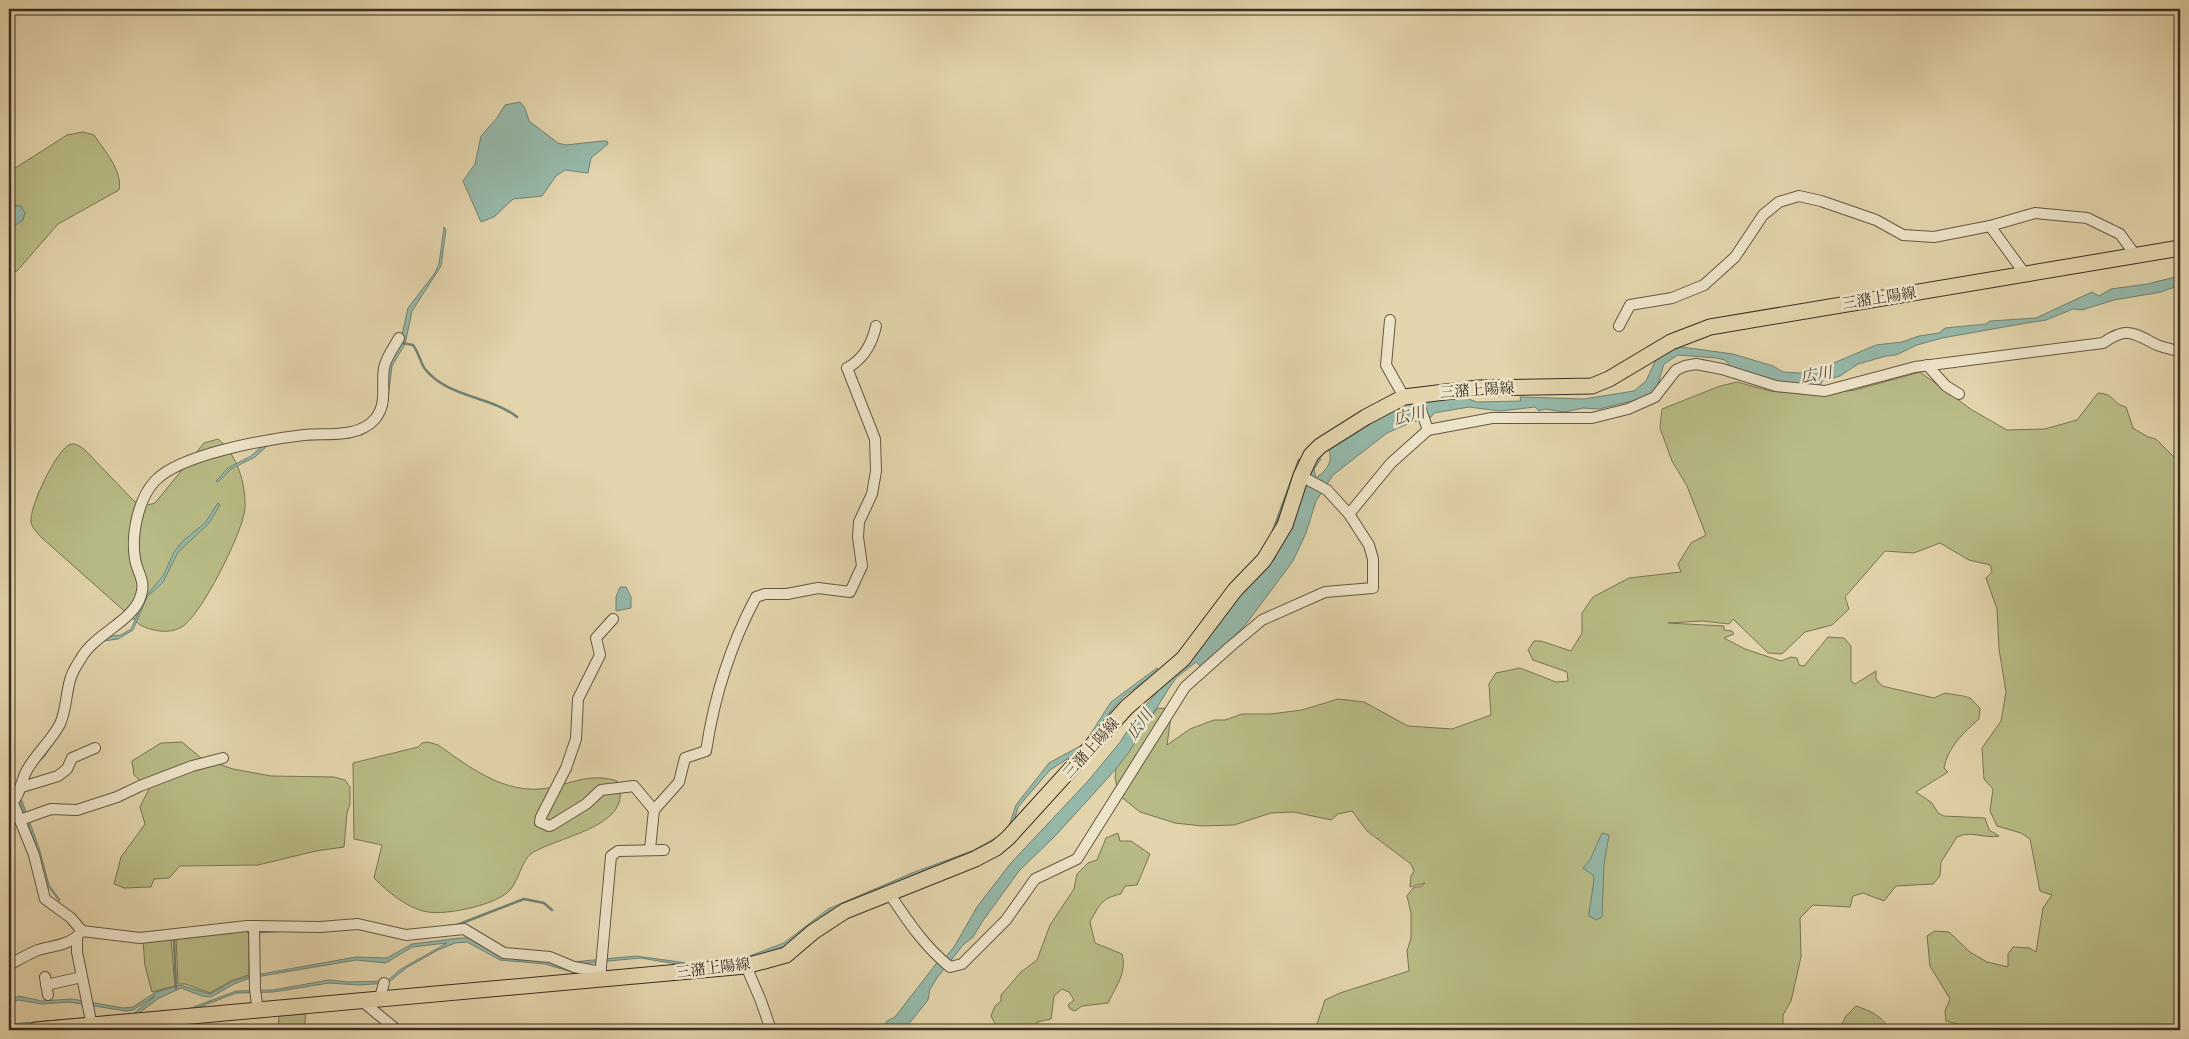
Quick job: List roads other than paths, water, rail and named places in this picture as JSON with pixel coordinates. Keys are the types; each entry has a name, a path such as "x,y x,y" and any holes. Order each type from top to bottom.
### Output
{"main road":[{"name":"三潴上陽線","path":"36,1030 93,1021 258,1012 379,1001 601,970 746,966 786,955 828,921 846,911 976,859 996,848 1008,838 1127,707 1183,659 1235,590 1264,560 1284,525 1304,478 1311,455 1320,446 1366,417 1413,398 1478,388 1592,386 1609,379 1672,342 1710,327 2180,248"}],"street":[{"path":"1619,326 1630,305 1672,298 1704,285 1735,257 1763,215 1779,202 1799,196 1821,201 1846,212 1876,220 1903,235 1934,237 1990,226 2035,213 2087,218 2120,234 2136,256"},
{"path":"1990,226 2025,274"},
{"path":"1390,320 1386,365 1413,398 1426,425"},
{"path":"650,849 654,810 679,782 685,758 706,750 712,712 719,685 756,597 765,594 787,594 818,588 850,592 862,566 858,538 859,522 874,486 875,439 847,368 861,359 868,349 876,326"},
{"path":"1349,514 1391,463 1426,425 1492,418 1592,418 1628,409 1655,397 1676,370 1696,364 1722,369 1776,386 1820,391 1849,386 1927,365 2103,343 2124,332 2136,333 2159,346 2180,352"},
{"path":"93,1021 82,978 79,934 71,918 45,899 24,819 16,797 25,775 61,723 70,678 81,657 92,642 134,611 142,595 142,579 135,560 134,532 142,503 154,481 172,467 236,446 270,439 350,432 367,426 376,418 384,398 385,365 399,338"},
{"path":"1927,365 1946,386 1959,394"},
{"path":"889,893 914,931 939,958 950,967 962,964 1006,920 1035,879 1077,859 1185,687 1262,620 1325,592 1373,588 1373,559 1369,545 1349,514 1327,490 1304,478"},
{"path":"613,619 596,638 600,655 578,699 576,739 566,768 540,822 552,825 586,804 600,790 614,787 634,786 654,810"},
{"path":"16,797 58,776 78,754 95,748"},
{"path":"24,819 52,809 77,810 118,797 140,786 192,766 223,758"},
{"path":"9,965 79,934 140,938 246,926 358,924 406,935 464,929 504,954 550,957 566,964 601,970 611,856 618,851 664,850"},
{"path":"254,927 255,990 258,1012"},
{"path":"746,966 762,1000 771,1030"},
{"path":"46,986 82,978"},
{"path":"379,1001 384,983"},
{"path":"363,1002 397,1030"}],"water":[{"path":"520,102 525,108 529,121 558,143 566,145 607,141 608,144 591,158 588,173 565,170 556,176 542,196 513,199 494,217 481,222 463,181 475,164 481,136 497,118 505,105"},
{"path":"9,205 21,206 25,213 23,220 9,229"},
{"path":"444,227 446,230 441,266 412,311 405,344 392,366 387,407 378,424 362,435 349,438 293,441 267,446 255,457 231,469 218,482 216,481 228,468 251,456 266,443 372,426 387,369 402,335 408,308 435,273 439,264"},
{"name":"広川","path":"2180,276 2180,285 2161,292 2114,300 2082,310 2073,309 2046,320 1942,338 1917,345 1896,355 1858,364 1840,376 1822,381 1819,388 1771,381 1732,368 1725,360 1717,358 1678,355 1664,364 1658,384 1660,386 1649,397 1599,409 1583,408 1564,412 1545,409 1539,411 1535,407 1500,411 1469,407 1434,413 1431,417 1412,422 1387,433 1333,475 1316,501 1306,533 1293,561 1246,624 1203,669 1196,662 1177,677 1129,752 1056,835 1019,871 973,937 963,945 937,978 930,989 928,1000 904,1030 883,1030 887,1021 895,1017 939,960 944,959 954,947 977,907 1010,864 1088,781 1121,741 1135,718 1249,583 1268,567 1275,558 1316,457 1321,459 1314,469 1316,478 1323,472 1330,461 1328,448 1323,448 1404,404 1463,397 1477,402 1521,401 1520,397 1584,399 1634,391 1646,381 1658,355 1674,346 1733,354 1773,366 1783,372 1800,373 1829,365 1876,345 1902,342 1919,336 1939,333 1945,328 1986,324 1990,321 2036,318 2092,292 2099,296 2111,289 2147,284"},
{"path":"218,503 220,505 209,523 178,552 163,582 147,597 133,630 118,639 103,641 87,656 75,679 67,714 58,736 44,757 21,778 17,787 39,848 49,885 59,901 46,883 38,852 15,787 19,776 40,756 62,724 73,678 88,651 103,637 121,635 131,629 146,596 163,576 174,552 183,541 205,523"},
{"path":"620,587 626,587 631,597 631,608 616,611 616,597"},
{"path":"1157,668 1159,671 1125,695 1112,709 1086,747 1050,770 1018,807 1012,829 996,842 828,912 788,945 752,958 684,965 640,958 577,964 592,974 589,977 545,964 500,960 467,942 455,943 406,968 388,983 359,985 329,983 273,992 236,993 179,1015 178,1013 236,991 273,990 329,980 348,982 387,981 401,969 447,943 412,947 386,963 356,960 250,978 234,984 211,997 202,996 181,988 159,998 132,1018 9,1027 9,1024 133,1014 155,996 133,1010 126,1011 69,1002 41,1004 19,1000 9,1003 9,1000 19,996 42,1001 72,999 123,1008 133,1007 156,992 180,985 210,994 233,981 250,976 356,957 387,958 412,944 461,938 469,938 502,956 518,960 573,962 636,956 687,963 744,958 784,943 828,909 912,873 972,851 1001,835 1008,829 1016,805 1049,763 1084,744 1111,702"},
{"path":"1602,833 1609,835 1604,864 1602,917 1597,920 1589,916 1593,875 1583,868 1590,860"}],"waterway":[{"path":"402,343 413,345 425,369 434,379 445,386 507,410 517,417"},
{"path":"1273,531 1299,460"},
{"path":"457,925 524,899 544,903 552,910"},
{"path":"261,932 278,931"},
{"path":"174,938 176,988"},
{"path":"125,1030 145,1029"}]}
